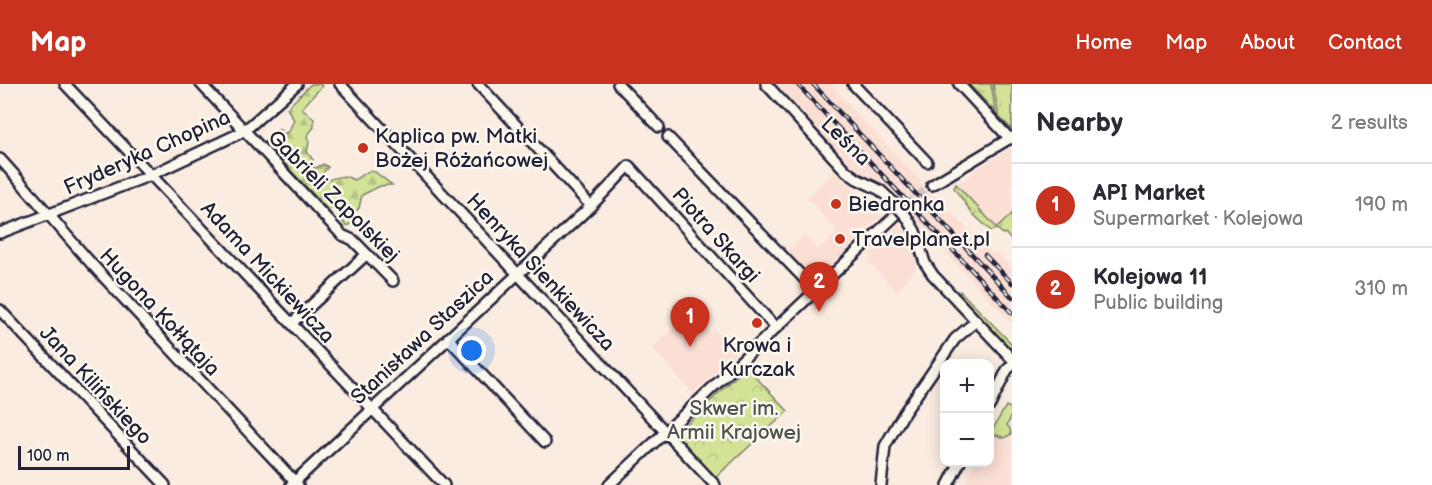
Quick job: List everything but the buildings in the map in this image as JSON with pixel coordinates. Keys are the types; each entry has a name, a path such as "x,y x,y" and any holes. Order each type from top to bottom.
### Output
{"street":[{"name":"Adama Mickiewicza","path":"65,84 444,485"},
{"name":"Gabrieli Zapolskiej","path":"201,84 342,235 353,240 393,281"},
{"name":"Fryderyka Chopina","path":"0,233 151,175 244,130 297,84"},
{"name":"Henryka Sienkiewicza","path":"340,84 715,485"},
{"path":"478,84 591,206"},
{"path":"618,84 659,127"},
{"name":"Leśna","path":"766,84 846,171 880,190 900,212"},
{"path":"853,84 927,162"},
{"path":"932,185 1011,138 959,84"},
{"path":"668,137 815,290"},
{"name":"Hugona Kołłątaja","path":"0,159 50,214 75,247 295,484"},
{"name":"Stanisława Staszica","path":"295,484 371,408 591,206 629,166"},
{"name":"Piotra Skargi","path":"629,166 776,328"},
{"path":"609,485 900,212 915,231 925,263 933,275 1012,359"},
{"path":"292,323 367,254"},
{"name":"Jana Kilińskiego","path":"0,310 165,485"},
{"path":"882,485 885,446 904,413 955,339 976,321"},
{"path":"448,338 545,442"},
{"path":"994,397 1007,370 1012,365"},
{"path":"948,485 957,467"}],"shaded area":[{"path":"775,84 832,84 932,196 935,196 993,255 997,253 1012,267 1012,324 901,201 885,186 858,175 788,102"},
{"path":"1011,148 1012,214 997,228 956,184 973,174 972,171"},
{"path":"835,171 882,217 861,233 843,256 818,279 814,279 788,251 805,235 818,250 838,232 807,198"},
{"path":"899,224 906,231 918,264 897,292 868,261 871,259 868,255"},
{"path":"691,313 710,334 715,330 736,353 693,393 652,348"},
{"path":"1006,406 1012,409 1012,485 964,485 973,467 994,467 994,427"}],"green space":[{"path":"311,84 322,86 302,108 314,119 314,127 307,136 309,142 307,152 313,160 314,169 323,164 328,167 321,175 328,180 348,177 354,180 369,171 375,172 392,185 380,186 362,195 359,208 351,216 353,223 346,226 341,219 343,213 338,208 328,210 264,142 279,129 284,134 289,131 294,120 287,108"},
{"path":"969,84 991,84 996,113"},
{"path":"993,84 1012,84 1012,129 999,117"},
{"path":"956,184 997,228 1012,214 1012,241 1005,233 997,229 991,231 972,213 954,188"},
{"path":"960,291 1012,344 1012,353 959,297"},
{"name":"Skwer im. Armii Krajowej","path":"746,367 788,411 715,478 679,437 679,431"},
{"path":"1006,406 1012,409 1007,425 1011,434 1004,438 994,434 994,427"}],"tunnel":[{"path":"897,214 932,185"}],"railway":[{"path":"797,84 1012,313"},
{"path":"813,84 1012,297"},
{"path":"985,255 1012,283"}],"place":[{"name":"Kaplica pw. Matki Bożej Różańcowej","path":"363,148"},
{"name":"Biedronka","path":"836,204"},
{"name":"Travelplanet.pl","path":"840,239"},
{"name":"Kolejowa 11","path":"819,312"},
{"name":"Krowa i Kurczak","path":"757,323"},
{"name":"API Market","path":"690,347"}]}
